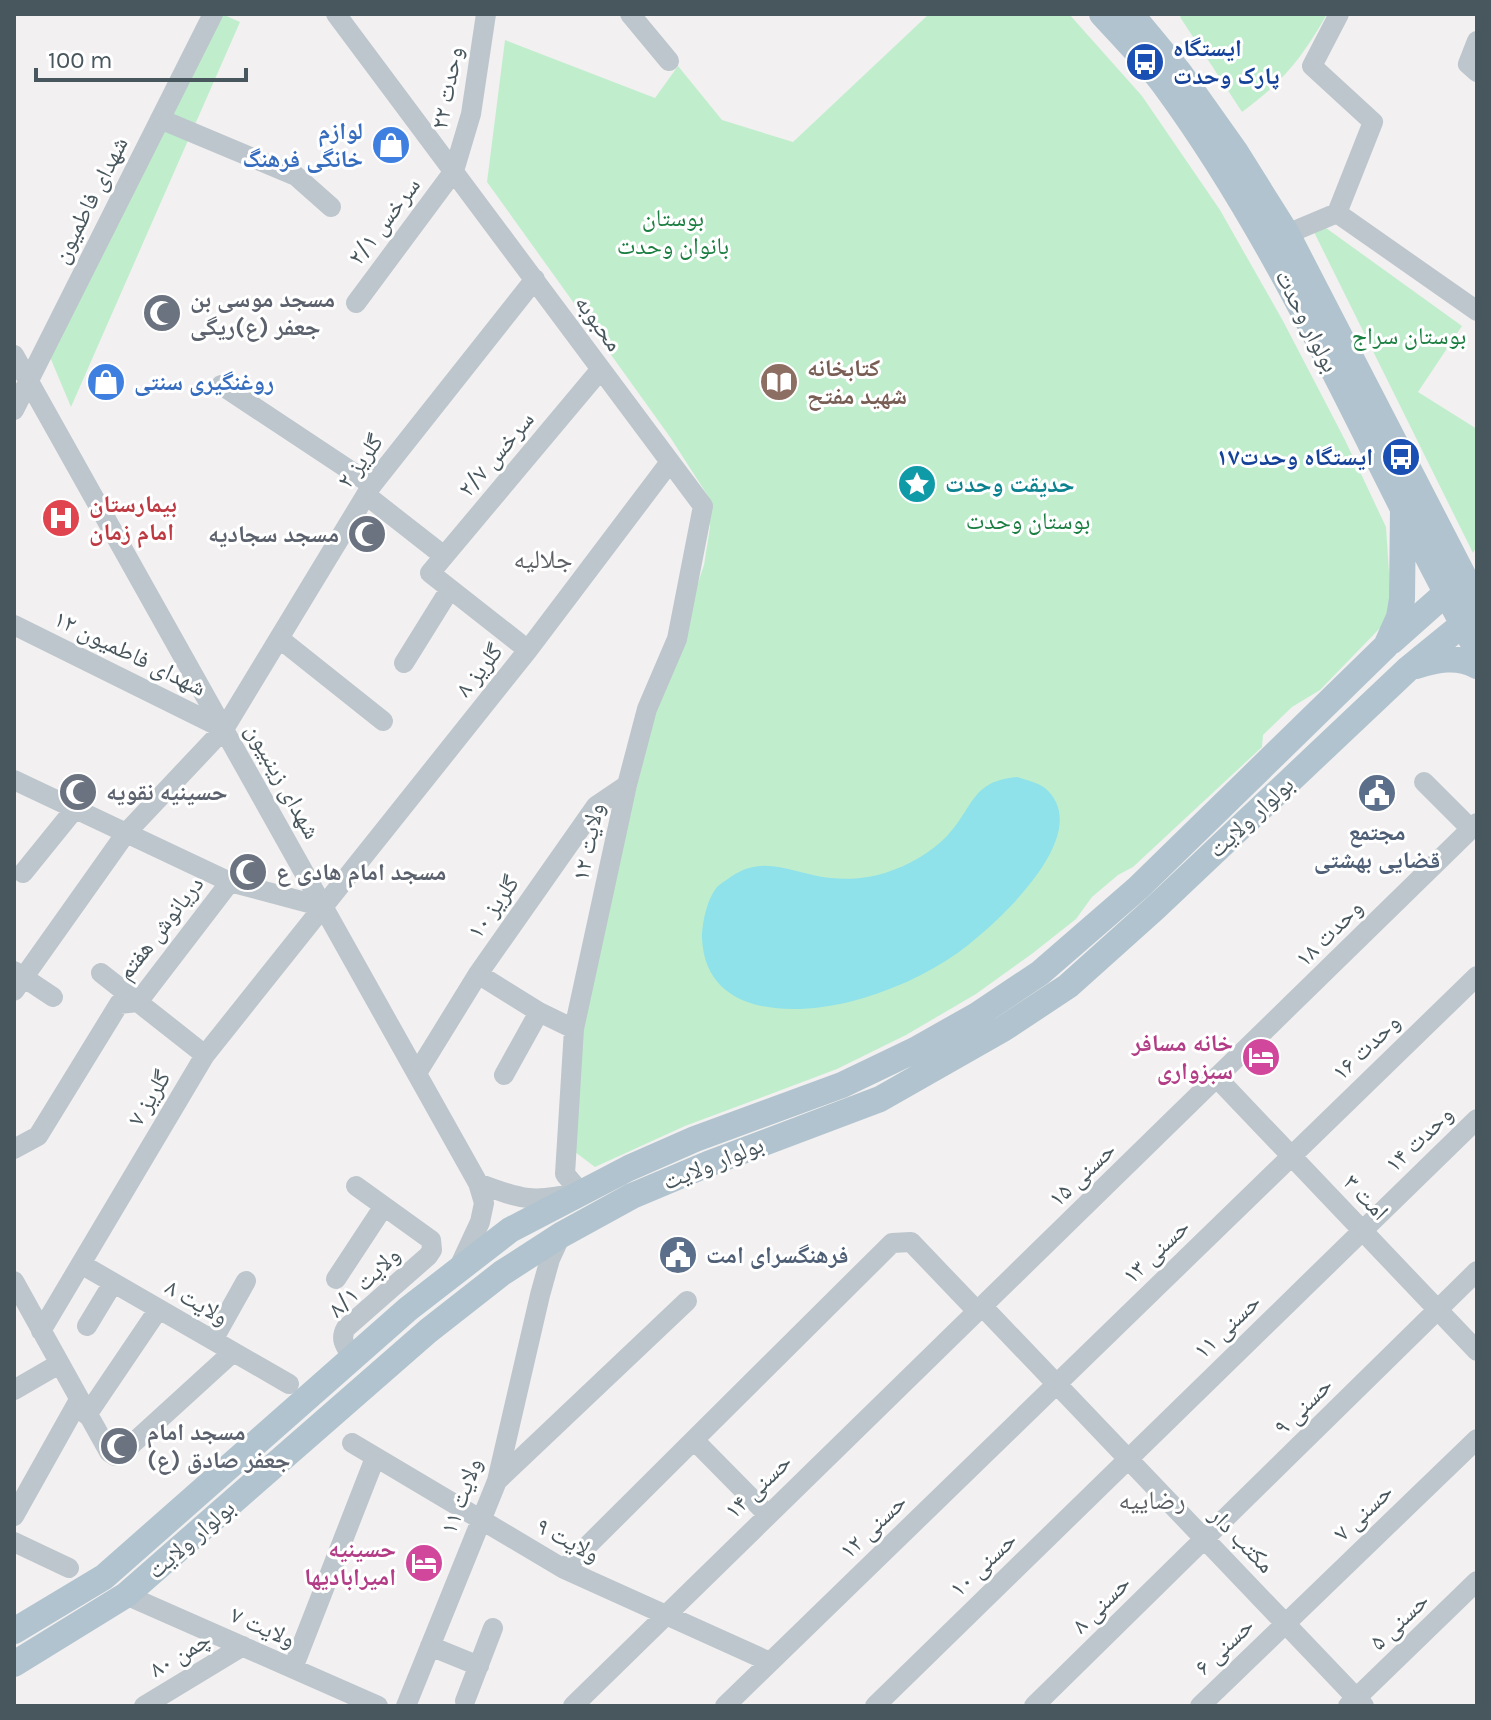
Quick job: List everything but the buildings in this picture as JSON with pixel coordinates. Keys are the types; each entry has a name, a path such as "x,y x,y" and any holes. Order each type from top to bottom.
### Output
{"main road":[{"name":"بولوار وحدت","path":"1102,14 1165,85 1267,245 1306,314 1403,509 1467,591"},
{"name":"بولوار وحدت","path":"1131,14 1179,72 1235,151 1287,234 1467,591 1463,624 1477,650"},
{"name":"بولوار ولایت","path":"1386,646 1399,617 1402,599 1403,509"},
{"name":"بولوار ولایت","path":"14,1631 104,1577 408,1309 510,1230 580,1192 695,1139 842,1085 915,1050 1015,990 1063,954 1138,888 1386,646 1467,591"},
{"name":"بولوار ولایت","path":"14,1664 126,1595 428,1331 502,1273 561,1235 657,1185 880,1099 1003,1029 1068,986 1409,668 1463,624"},
{"path":"1386,646 1394,645 1407,650 1409,668 1438,659 1456,659 1477,666"}],"street":[{"name":"شهدای فاطمیون","path":"14,410 213,14"},
{"name":"محبوبه","path":"336,14 703,506"},
{"name":"وحدت ۲۲","path":"454,171 471,114 486,14"},
{"path":"630,14 669,61"},
{"path":"1287,234 1337,213 1373,122 1312,66 1339,14"},
{"path":"1477,41 1468,64 1477,72"},
{"path":"160,119 296,176 331,207"},
{"name":"سرخس ۲/۱","path":"356,303 454,171"},
{"path":"1337,213 1475,307"},
{"name":"گلریز ۲","path":"17,980 126,833 224,729 369,490 535,279"},
{"name":"شهدای زینبیون","path":"14,355 478,1183"},
{"name":"سرخس ۲/۷","path":"450,589 430,573 601,369"},
{"path":"221,385 369,490 444,556"},
{"name":"گلریز ۸","path":"324,907 528,650 670,462"},
{"name":"ولایت ۱۲","path":"580,1192 565,1174 574,1029 627,785 647,709 677,639 703,506"},
{"path":"404,663 450,589 528,650"},
{"name":"شهدای فاطمیون ۱۲","path":"14,625 224,729"},
{"path":"280,639 383,721"},
{"path":"14,780 230,882 324,907"},
{"path":"1424,782 1474,826"},
{"name":"گلریز ۱۰","path":"417,1073 478,974 596,806 627,785"},
{"path":"23,873 74,810"},
{"name":"وحدت ۱۸","path":"1218,1079 1474,826"},
{"name":"دریانوش هفتم","path":"14,1149 38,1136 119,1004 138,1002 230,882"},
{"name":"گلریز ۷","path":"41,1331 205,1055 324,907"},
{"path":"101,973 205,1055"},
{"path":"478,974 539,1012 574,1029"},
{"name":"وحدت ۱۶","path":"1291,1156 1477,976"},
{"path":"17,980 53,997"},
{"path":"504,1075 539,1012"},
{"name":"امت ۳","path":"1218,1079 1477,1351"},
{"name":"حسنی ۱۵","path":"980,1309 1218,1079"},
{"name":"وحدت ۱۴","path":"1363,1231 1477,1119"},
{"name":"حسنی ۱۳","path":"1056,1384 1291,1156"},
{"path":"478,1183 520,1198 545,1200 580,1192"},
{"path":"456,1272 470,1249 480,1222 484,1203 478,1183"},
{"name":"ولایت ۸/۱","path":"353,1358 343,1342 342,1335 346,1328 432,1250 431,1240 356,1186"},
{"path":"336,1279 384,1206"},
{"name":"حسنی ۱۱","path":"1128,1459 1363,1231"},
{"name":"ولایت ۱۱","path":"406,1706 497,1481 540,1295 550,1259 561,1235"},
{"name":"مکتب دار","path":"564,1569 892,1243 911,1242 1056,1384 1285,1623 1356,1703"},
{"name":"ولایت ۸","path":"81,1264 289,1384"},
{"name":"حسنی ۹","path":"1204,1539 1477,1271"},
{"path":"502,1273 518,1272 529,1276 540,1295"},
{"path":"14,1281 83,1408 109,1452 115,1456 120,1455 233,1352"},
{"path":"213,1340 246,1281"},
{"path":"87,1326 113,1283"},
{"path":"497,1481 687,1301"},
{"name":"حسنی ۱۴","path":"573,1706 980,1309"},
{"path":"14,1516 83,1408 158,1310"},
{"path":"14,1390 59,1364"},
{"name":"حسنی ۱۲","path":"725,1706 1056,1384"},
{"name":"حسنی ۷","path":"1285,1623 1477,1439"},
{"path":"694,1440 767,1514"},
{"name":"ولایت ۹","path":"352,1443 564,1569 770,1662"},
{"path":"293,1668 375,1458"},
{"name":"حسنی ۱۰","path":"875,1706 1128,1459"},
{"name":"حسنی ۸","path":"1034,1706 1204,1539"},
{"path":"14,1542 69,1568"},
{"name":"حسنی ۵","path":"1356,1703 1477,1581"},
{"name":"ولایت ۷","path":"126,1595 293,1668 363,1704"},
{"name":"حسنی ۶","path":"1200,1706 1285,1623"},
{"path":"465,1701 493,1628"},
{"name":"چمن ۸۰","path":"144,1706 243,1646"},
{"path":"430,1646 479,1666"}],"green space":[{"path":"222,14 240,22 71,407 50,357"},
{"name":"بوستان وحدت","path":"929,14 1069,14 1142,96 1220,210 1345,440 1386,527 1391,602 1383,625 1320,690 1292,707 1263,735 1262,747 1133,867 1118,875 1092,897 1076,919 976,994 906,1035 837,1069 685,1126 595,1167 571,1149 585,996 657,705 704,565 710,527 708,496 670,437 487,182 505,40 655,98 678,66 722,120 793,142"},
{"path":"1183,14 1327,14 1290,68 1242,112 1180,17"},
{"name":"بوستان سراج","path":"1326,228 1462,326 1418,392 1477,429 1477,546 1473,553 1313,230"}],"water":[{"path":"1017,777 1045,788 1058,807 1059,829 1050,853 1035,878 995,922 959,952 893,988 826,1006 802,1009 755,1004 735,996 718,983 707,964 702,932 710,898 724,881 757,866 781,867 838,879 885,873 918,858 940,842 975,797 990,784"}],"place":[{"name":"ایستگاه پارک وحدت","path":"1145,62"},
{"name":"لوازم خانگی فرهنگ","path":"391,145"},
{"name":"مسجد موسی بن جعفر (ع)ریگی","path":"162,313"},
{"name":"روغنگیری سنتی","path":"106,382"},
{"name":"کتابخانه شهید مفتح","path":"779,382"},
{"name":"ایستگاه وحدت۱۷","path":"1401,457"},
{"name":"حدیقت وحدت","path":"917,484"},
{"name":"بیمارستان امام زمان","path":"61,518"},
{"name":"مسجد سجادیه","path":"367,534"},
{"name":"حسینیه نقویه","path":"78,792"},
{"name":"مجتمع قضایی بهشتی","path":"1377,793"},
{"name":"مسجد امام هادی ع","path":"248,872"},
{"name":"خانه مسافر سبزواری","path":"1261,1057"},
{"name":"فرهنگسرای امت","path":"678,1255"},
{"name":"مسجد امام جعفر صادق (ع)","path":"119,1446"},
{"name":"حسینیه امیرابادیها","path":"424,1563"}],"district":[{"name":"جلالیه","path":"543,559"},
{"name":"رضاییه","path":"1152,1500"}],"park label":[{"name":"بوستان بانوان وحدت","path":"673,232"}]}
